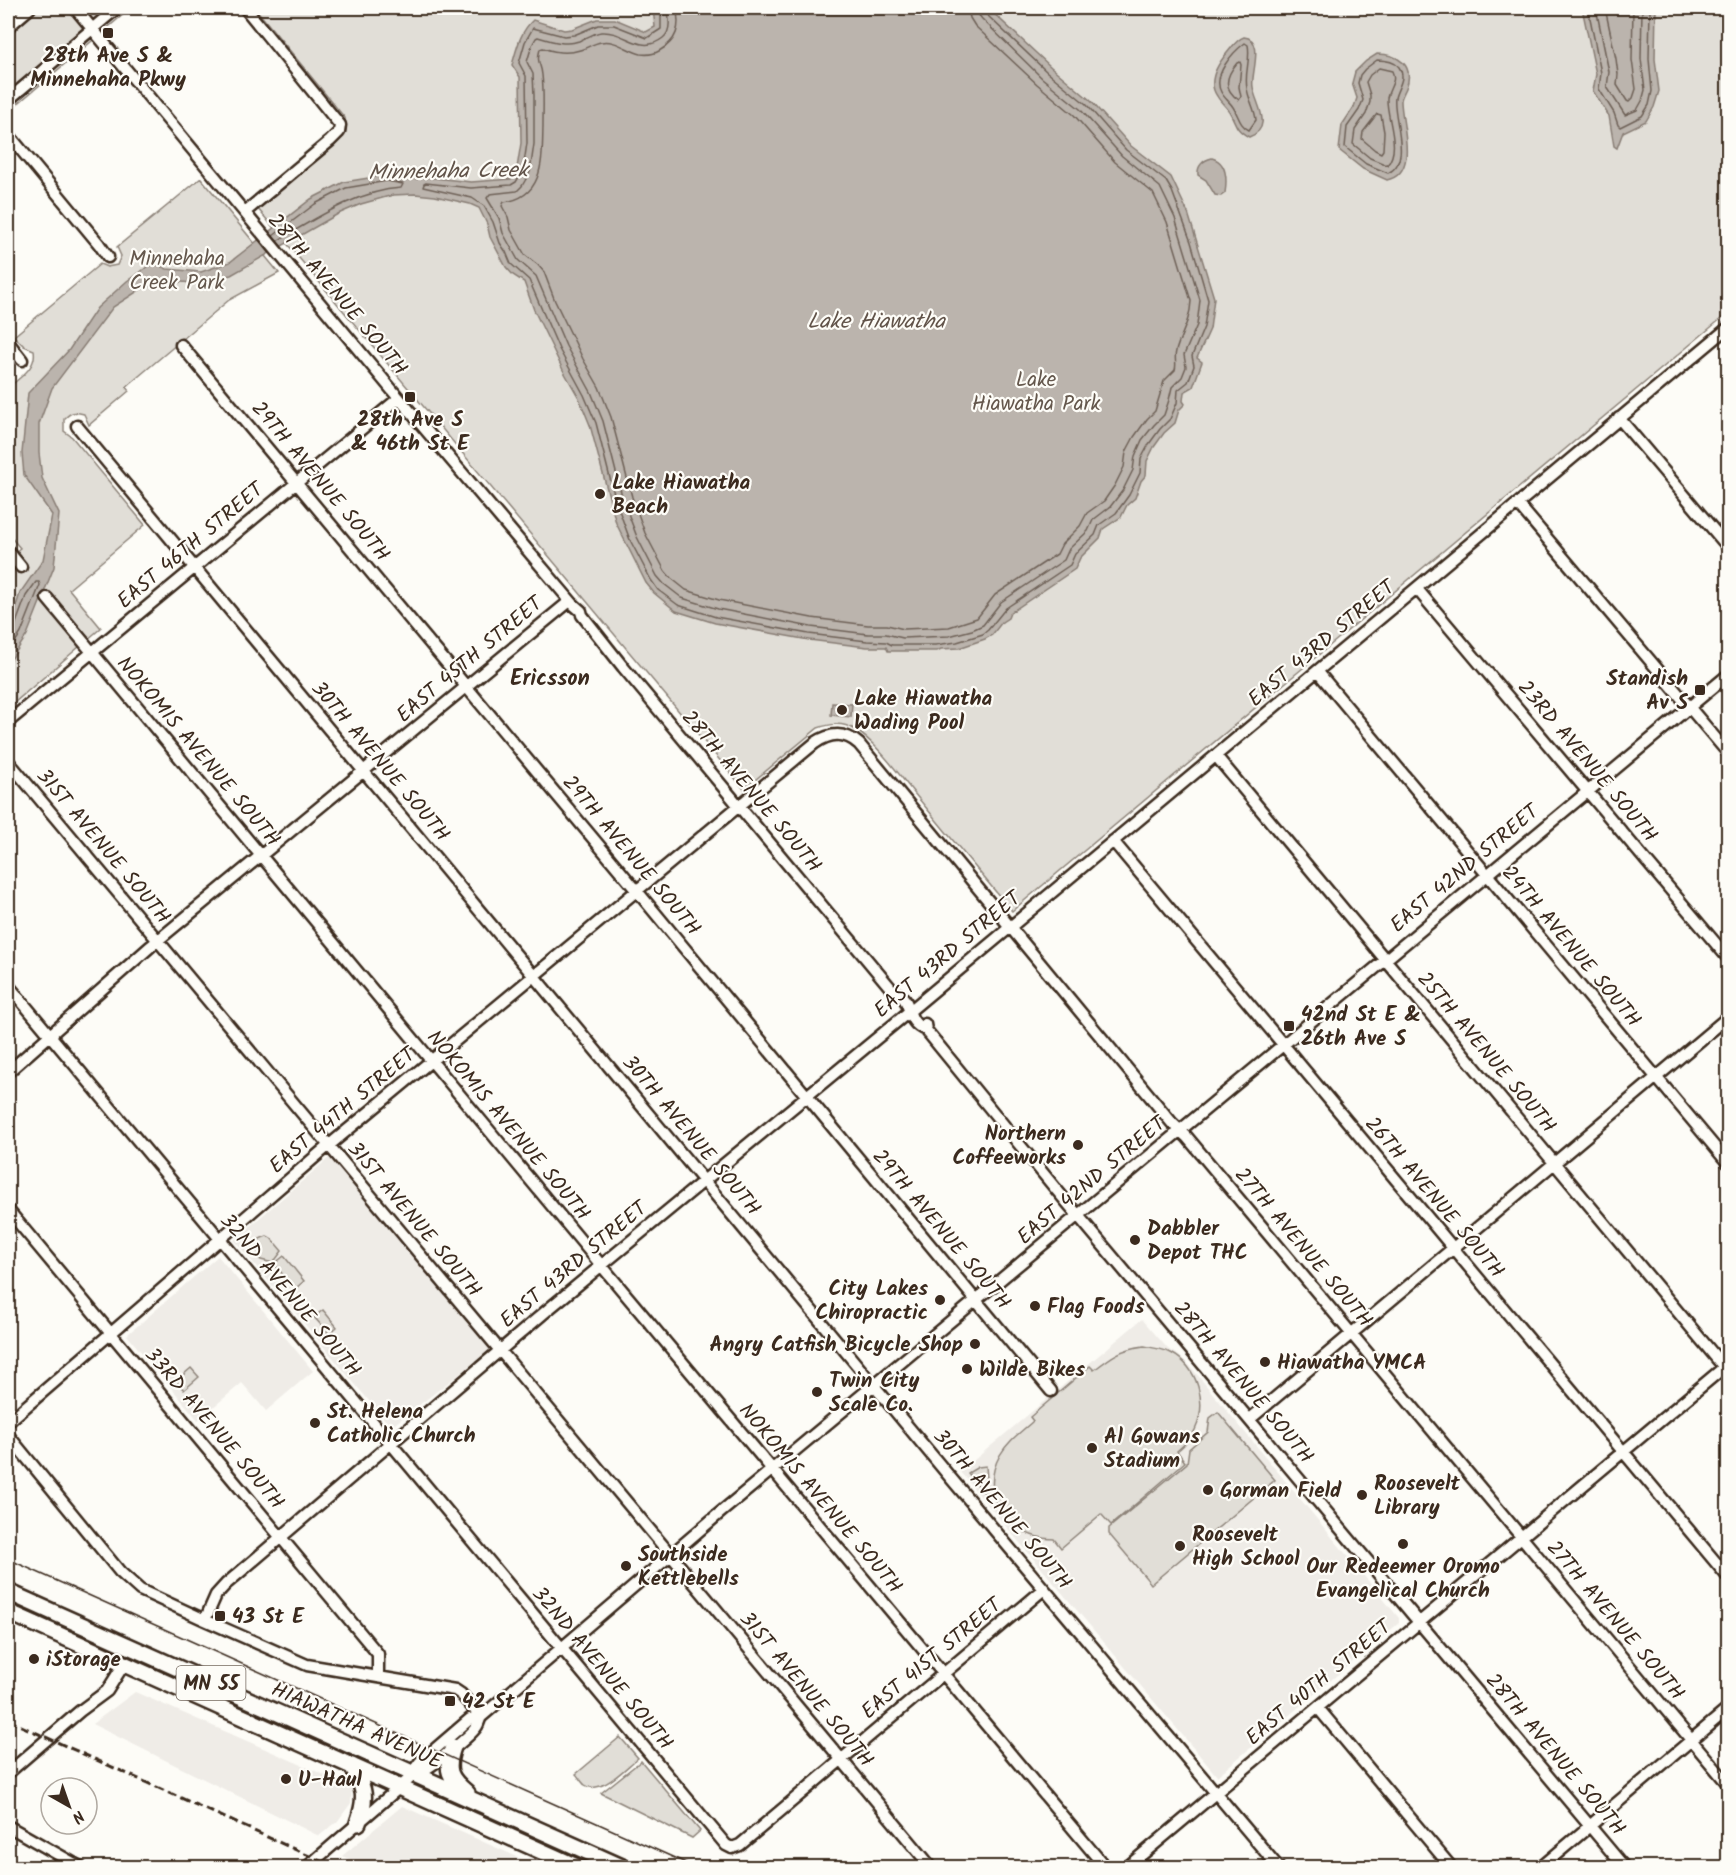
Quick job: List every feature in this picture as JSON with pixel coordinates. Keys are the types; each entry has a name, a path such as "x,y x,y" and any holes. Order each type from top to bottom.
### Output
{"highway":[{"name":"HIAWATHA AVENUE","path":"8,1592 624,1868"},
{"name":"HIAWATHA AVENUE","path":"8,1612 579,1868"},
{"path":"453,1747 448,1762 451,1775 460,1787 481,1804"},
{"path":"352,1766 362,1786 364,1796 364,1806 358,1822"}],"street":[{"path":"8,27 30,8"},
{"name":"28TH AVENUE SOUTH","path":"75,8 571,602 577,614 582,615 894,992 900,994 906,1001 909,1005 910,1017 914,1022 926,1030 1625,1868"},
{"path":"8,100 117,8"},
{"path":"245,8 340,125 339,132 330,141 245,212"},
{"path":"8,134 108,257"},
{"name":"EAST 43RD STREET","path":"205,1620 216,1595 226,1584 500,1350 1417,589 1619,418 1726,335"},
{"path":"8,342 22,360"},
{"name":"29TH AVENUE SOUTH","path":"181,345 467,686 1051,1391"},
{"name":"EAST 46TH STREET","path":"8,722 399,398"},
{"path":"1619,418 1728,548"},
{"name":"30TH AVENUE SOUTH","path":"77,426 874,1386 1279,1868"},
{"path":"1518,504 1728,753"},
{"path":"8,551 21,567"},
{"name":"23RD AVENUE SOUTH","path":"1417,589 1728,958"},
{"name":"NOKOMIS AVENUE SOUTH","path":"46,598 1106,1868"},
{"name":"EAST 45TH STREET","path":"8,1072 158,941 571,602"},
{"name":"24TH AVENUE SOUTH","path":"1317,671 1728,1163"},
{"name":"EAST 42ND STREET","path":"306,1868 415,1774 422,1773 453,1747 476,1727 481,1717 772,1470 1728,675"},
{"name":"EAST 44TH STREET","path":"8,1422 329,1145 739,806 825,736 836,734 849,737"},
{"name":"27TH AVENUE SOUTH","path":"849,737 859,744 1009,927 1728,1784"},
{"name":"25TH AVENUE SOUTH","path":"1216,756 1727,1368"},
{"name":"31ST AVENUE SOUTH","path":"8,760 932,1868"},
{"name":"26TH AVENUE SOUTH","path":"1113,841 1728,1577"},
{"name":"32ND AVENUE SOUTH","path":"8,985 561,1649 726,1845 732,1848"},
{"path":"1250,1419 1728,1017"},
{"name":"33RD AVENUE SOUTH","path":"8,1210 378,1654 378,1676"},
{"name":"EAST 40TH STREET","path":"1126,1868 1520,1537 1727,1368"},
{"path":"8,1435 120,1572 140,1590 307,1665 455,1690 481,1717"},
{"name":"EAST 41ST STREET","path":"732,1848 740,1845 1044,1589"},
{"path":"8,1773 80,1711 107,1691 124,1664"},
{"path":"1318,1708 1452,1868"},
{"path":"1540,1868 1728,1709"},
{"name":"EAST 42ND STREET","path":"415,1774 420,1762 470,1719 481,1717"},
{"path":"8,1826 82,1868"}],"shaded area":[{"path":"330,1157 490,1350 391,1427 234,1240"},
{"path":"218,1256 313,1371 266,1411 242,1383 198,1420 127,1335"},
{"name":"Roosevelt High School","path":"1142,1319 1168,1349 1190,1366 1399,1618 1399,1623 1217,1776 960,1472"},
{"path":"135,1692 352,1787 351,1803 337,1822 319,1836 92,1724"},
{"path":"402,1806 540,1867 368,1867 342,1856"}],"green space":[{"path":"17,8 131,8 8,112 8,15"},
{"name":"Lake Hiawatha Park","path":"255,8 1728,8 1728,313 1012,911 886,758 871,742 850,727 836,724 818,728 744,789 258,209 341,138 346,130 345,118"},
{"name":"Minnehaha Creek Park","path":"201,178 279,273 229,300 126,387 129,391 89,425 84,414 81,413 73,413 64,419 64,431 72,437 145,525 69,589 101,628 8,708 8,558 20,548 8,534 8,388 27,372 34,356 34,350 24,346 14,336 100,264 107,267 117,265 121,256 117,247"},
{"path":"267,1236 282,1251 273,1263 261,1260 250,1252 256,1241"},
{"path":"284,1256 304,1281 295,1289 274,1264"},
{"path":"323,1310 337,1327 329,1334 314,1317"},
{"name":"Al Gowans Stadium","path":"1144,1346 1171,1353 1180,1359 1194,1376 1198,1387 1201,1409 1199,1420 1191,1436 1177,1451 1185,1462 1111,1525 1101,1514 1061,1548 1054,1539 1024,1532 1002,1512 995,1500 994,1470 1003,1450 1033,1421 1030,1417 1090,1366 1094,1370 1117,1354"},
{"path":"191,1368 199,1377 184,1390 176,1381"},
{"name":"Gorman Field","path":"1218,1412 1275,1480 1151,1584 1109,1534 1109,1528 1187,1463 1189,1449 1208,1432 1210,1418"},
{"path":"986,1466 988,1492 984,1493 968,1473 978,1467"},
{"path":"620,1737 638,1758 606,1784 598,1787 585,1785 576,1774"},
{"path":"641,1761 700,1831 692,1838 601,1793"}],"water":[{"name":"Lake Hiawatha","path":"653,8 988,8 1090,100 1131,146 1171,177 1188,213 1214,298 1210,329 1197,358 1202,362 1193,387 1184,392 1185,404 1179,410 1175,423 1164,433 1147,461 1146,475 1141,481 1135,498 1127,505 1121,517 1103,529 1100,538 1080,558 1075,569 1010,613 992,635 959,648 937,651 888,651 886,647 809,640 715,623 676,611 654,593 646,583 616,523 590,425 579,398 534,310 524,282 506,267 490,237 487,224 479,208 435,196 393,195 361,204 338,214 231,275 194,283 168,281 141,289 113,307 52,388 39,424 42,478 59,514 54,567 27,635 8,664 8,632 20,593 43,560 52,515 24,475 22,453 28,393 69,350 97,308 127,281 153,263 167,269 201,272 230,262 311,199 344,182 387,175 471,182 511,179 517,168 521,143 520,77 512,65 525,30 533,20 564,30 597,19 615,19 646,32 655,27"},
{"path":"1582,8 1656,8 1655,59 1659,91 1646,121 1623,132 1617,148 1614,146 1609,116 1593,91 1596,74"},
{"path":"1244,37 1251,39 1256,51 1253,87 1262,115 1261,127 1257,133 1249,137 1238,129 1229,111 1214,91 1213,85 1214,74 1220,63 1235,44"},
{"path":"1377,54 1392,56 1403,62 1408,73 1401,101 1406,158 1403,168 1397,175 1387,180 1363,169 1339,150 1342,125 1357,98 1352,83 1355,72"},
{"path":"1212,158 1221,163 1225,172 1225,193 1221,196 1215,195 1206,180 1198,175 1201,164"},
{"name":"Lake Hiawatha Wading Pool","path":"832,703 852,704 851,717 831,715"}],"tram line":[{"path":"8,1559 697,1868"}],"railway":[{"path":"8,1720 336,1868"}],"place":[{"name":"28th Ave S & Minnehaha Pkwy","path":"108,33"},
{"name":"28th Ave S & 46th St E","path":"410,397"},
{"name":"Lake Hiawatha Beach","path":"600,494"},
{"name":"Standish Av S","path":"1700,690"},
{"name":"Lake Hiawatha Wading Pool","path":"842,710"},
{"name":"42nd St E & 26th Ave S","path":"1289,1026"},
{"name":"Northern Coffeeworks","path":"1078,1145"},
{"name":"Dabbler Depot THC","path":"1135,1240"},
{"name":"City Lakes Chiropractic","path":"940,1300"},
{"name":"Flag Foods","path":"1035,1306"},
{"name":"Angry Catfish Bicycle Shop","path":"975,1344"},
{"name":"Hiawatha YMCA","path":"1265,1362"},
{"name":"Wilde Bikes","path":"967,1369"},
{"name":"Twin City Scale Co.","path":"817,1392"},
{"name":"St. Helena Catholic Church","path":"315,1423"},
{"name":"Al Gowans Stadium","path":"1092,1448"},
{"name":"Gorman Field","path":"1208,1490"},
{"name":"Roosevelt Library","path":"1362,1495"},
{"name":"Our Redeemer Oromo Evangelical Church","path":"1403,1544"},
{"name":"Roosevelt High School","path":"1180,1546"},
{"name":"Southside Kettlebells","path":"626,1566"},
{"name":"43 St E","path":"220,1616"},
{"name":"iStorage","path":"34,1659"},
{"name":"42 St E","path":"450,1701"},
{"name":"U-Haul","path":"286,1779"}],"district":[{"name":"Ericsson","path":"550,677"}],"water label":[{"name":"Minnehaha Creek","path":"448,170"}]}
